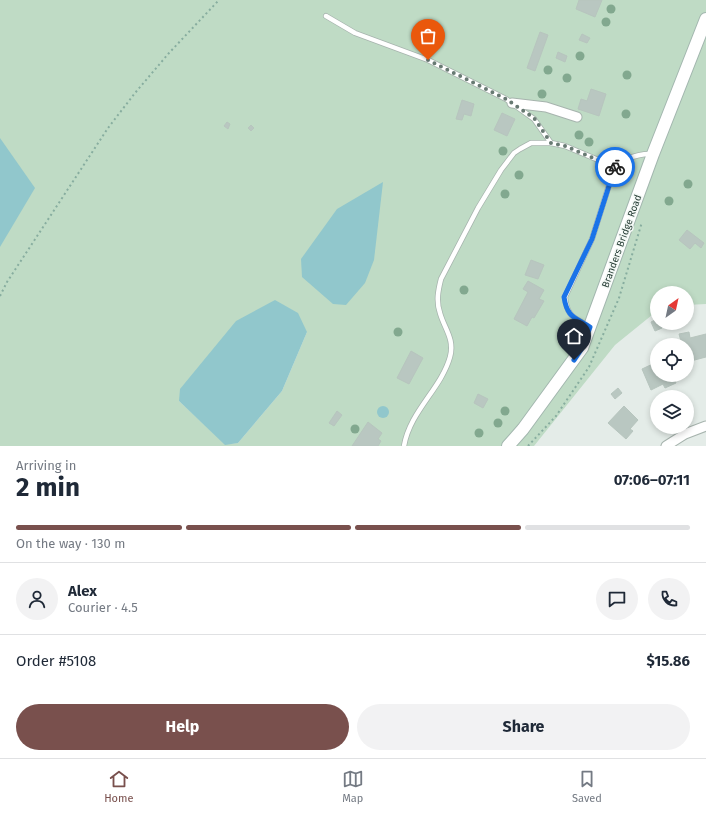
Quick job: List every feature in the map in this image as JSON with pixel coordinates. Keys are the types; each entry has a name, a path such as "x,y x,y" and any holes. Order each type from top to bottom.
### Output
{"street":[{"name":"Branders Bridge Road","path":"508,446 523,429 582,348 653,154 706,19"},
{"path":"512,103 546,107 577,117"},
{"path":"666,446 685,434 706,426"}],"lane":[{"path":"326,16 355,32 428,60 512,103 534,118 551,143"},
{"path":"404,446 410,423 446,368 450,355 451,343 440,314 437,300 441,279 478,208 501,170 514,153 531,143 551,143 565,146 605,163 616,163 644,153 653,154"},
{"path":"590,327 569,314 564,297 592,239 616,163"}],"path":[{"path":"0,296 9,279 113,123 135,93 219,0"}],"green space":[{"path":"0,0 706,0 706,304 694,305 694,286 650,286 650,317 615,345 534,446 0,446","holes":["307,332 282,391 238,443 225,444 179,401"]}],"water":[{"path":"0,138 35,188 0,247"},
{"path":"383,182 374,260 365,283 346,305 333,304 302,277 301,259 337,209"},
{"path":"275,300 298,313 307,332 282,391 238,443 225,445 179,401 180,389 236,321"},
{"path":"381,406 385,406 389,412 385,418 381,418 377,414 377,410"}],"building":[{"path":"579,0 602,0 595,17 576,9"},
{"path":"540,32 548,35 535,71 527,68"},
{"path":"582,34 590,38 587,43 579,40"},
{"path":"558,52 567,56 565,62 556,58"},
{"path":"591,89 606,94 599,116 578,109 581,99 587,101"},
{"path":"462,100 474,104 471,116 464,114 462,120 456,119"},
{"path":"502,113 515,119 507,136 494,130"},
{"path":"227,122 230,124 228,129 224,126"},
{"path":"251,125 254,128 251,131 248,128"},
{"path":"687,230 704,243 701,248 695,243 690,249 679,240"},
{"path":"531,260 544,265 538,279 525,275"},
{"path":"528,281 544,290 539,299 544,301 534,318 532,317 527,326 514,319 528,292 523,289"},
{"path":"689,332 690,338 680,338 679,334"},
{"path":"706,334 706,357 694,360 694,338 690,338"},
{"path":"411,351 423,358 409,384 397,378"},
{"path":"650,365 650,382 676,383 665,388 663,384 651,390 642,369"},
{"path":"618,388 622,393 615,399 611,394"},
{"path":"478,394 488,399 483,408 474,403"},
{"path":"624,406 638,420 630,429 633,431 626,439 608,423"},
{"path":"337,411 342,415 334,426 329,423"},
{"path":"368,422 382,433 378,439 381,441 378,446 352,446"}],"way so far":[{"path":"428,60 506,99 534,118 551,143 565,146 608,164 616,163 615,167"}],"route":[{"path":"574,360 582,348 590,327 569,314 564,297 592,239 615,167"}]}
